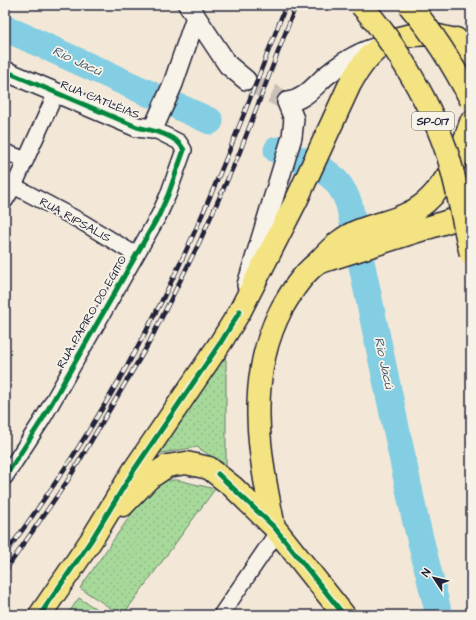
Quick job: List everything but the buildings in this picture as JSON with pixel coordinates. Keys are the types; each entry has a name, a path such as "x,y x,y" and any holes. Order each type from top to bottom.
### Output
{"main road":[{"name":"SP-017","path":"361,5 374,19 406,67 429,111 448,156 471,254"},
{"path":"409,5 422,20 455,69 471,100"},
{"path":"40,615 92,539 134,470 221,342 240,311 297,199 335,114 355,75 370,55 382,46 401,38 418,34 438,35 463,43 471,68"},
{"path":"276,529 258,441 257,410 264,355 279,314 299,279 328,257 359,230 409,213 424,202 443,181 453,165 471,122"},
{"path":"328,257 436,226 471,214"},
{"path":"92,539 129,499 159,470 167,466 186,463 202,466 218,474 276,529 344,615"}],"street":[{"path":"195,9 228,65 246,80"},
{"path":"152,130 173,84 195,9"},
{"path":"240,311 292,136 294,119 286,101 295,101 306,95 328,74 357,55 382,46"},
{"name":"RUA CATLÉIAS","path":"5,71 137,127 152,130 178,142 184,150"},
{"path":"5,201 14,186 56,93"},
{"name":"RUA PAPIRO DO EGITO","path":"5,477 42,420 136,255 168,195 184,150"},
{"path":"5,152 26,160"},
{"name":"RUA RIPSALIS","path":"14,186 82,222 136,255"},
{"path":"221,615 276,529"}],"green space":[{"path":"225,357 226,466 197,447 156,454"},
{"path":"159,480 178,480 215,489 123,615 121,615 80,588 146,493"},
{"path":"79,598 106,615 67,615"}],"waterway":[{"name":"Rio Jacú","path":"5,28 150,94"},
{"name":"Rio Jacú","path":"179,107 210,121"},
{"name":"Rio Jacú","path":"277,150 311,164 329,175 337,182 344,192 349,204 415,518 439,615"}],"tunnel":[{"path":"246,80 284,100"}],"railway":[{"path":"5,554 53,486 98,416 159,307 221,172 286,5"},
{"path":"5,571 68,480 149,343 199,243 239,154 296,5"}],"cycle path":[{"path":"5,71 137,127 164,134 176,140 184,150 168,195 159,215 42,420 5,477"},
{"path":"40,615 92,539 134,470 221,342 240,311"},
{"path":"218,474 274,527 344,615"}]}
